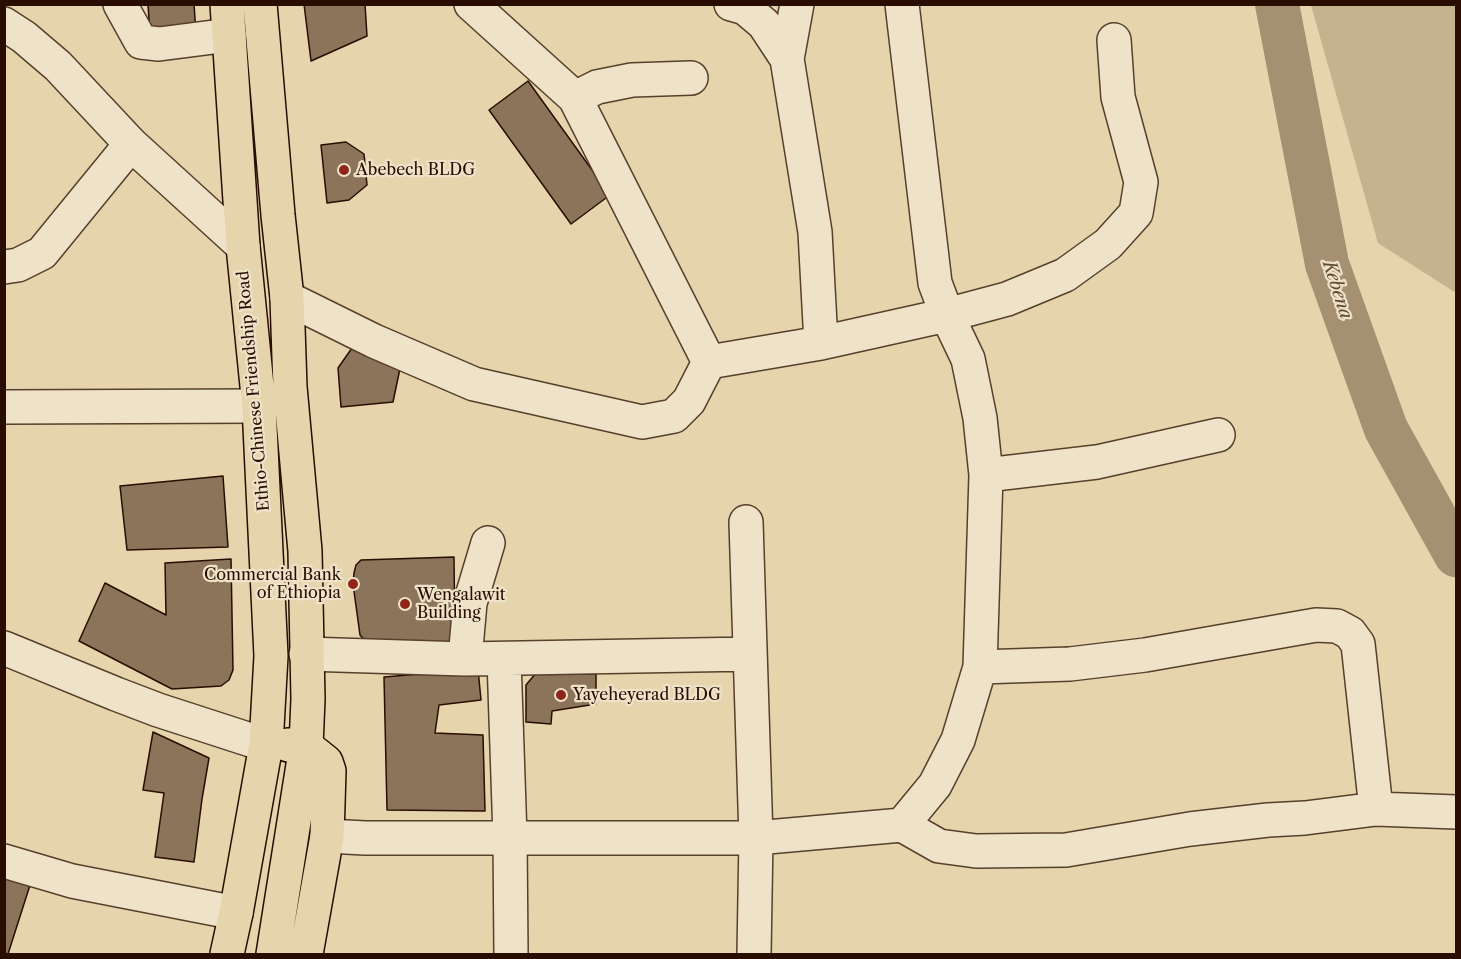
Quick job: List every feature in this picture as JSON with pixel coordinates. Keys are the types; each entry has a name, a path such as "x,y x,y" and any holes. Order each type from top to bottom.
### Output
{"main road":[{"path":"260,4 278,215 288,298 290,387 305,551 308,699 306,746 273,954"},
{"name":"Ethio-Chinese Friendship Road","path":"227,954 266,745 271,656 259,406 243,246 228,20"},
{"path":"266,745 306,746 326,762 329,771 327,836 306,954"}],"street":[{"path":"120,4 141,42 159,44 228,20"},
{"path":"471,4 575,98 709,362"},
{"path":"731,4 745,8 764,24 787,59"},
{"path":"797,4 787,59 815,232 821,343"},
{"path":"902,4 935,283 968,359 980,417 986,475 980,667 958,740 935,785 902,825"},
{"path":"4,24 58,66 131,144 243,246"},
{"path":"709,362 821,343 1007,299 1065,275 1108,244 1136,213 1141,182 1118,97 1114,40"},
{"path":"575,98 597,87 632,80 691,78"},
{"path":"4,267 18,266 42,253 131,144"},
{"path":"288,298 374,341 474,384 642,422 674,416 689,401 709,362"},
{"path":"4,406 259,406"},
{"path":"986,475 1097,462 1218,435"},
{"path":"746,522 756,838 754,954"},
{"path":"465,659 470,603 488,543"},
{"path":"980,667 1070,664 1145,655 1316,625 1337,626 1350,633 1358,644 1376,809"},
{"path":"4,648 126,698 266,745"},
{"path":"306,654 465,659 750,654"},
{"path":"504,659 515,954"},
{"path":"327,836 365,838 756,838 902,825 939,846 976,851 1066,849 1190,829 1376,809 1456,812"},
{"path":"4,861 72,881 236,913"}],"shaded area":[{"path":"1311,5 1456,5 1456,293 1378,243"}],"building":[{"path":"148,4 194,4 196,33 150,36"},
{"path":"304,4 365,4 367,36 311,61"},
{"path":"528,81 610,195 571,224 489,110"},
{"name":"Abebech BLDG","path":"346,142 364,154 367,185 349,200 327,203 321,145"},
{"path":"352,348 402,359 393,402 341,407 338,368"},
{"path":"223,476 228,547 127,550 120,486"},
{"name":"Wengalawit Building","path":"454,557 455,645 367,643 360,635 353,584 356,565 361,560"},
{"path":"231,559 233,670 229,680 221,686 172,689 79,641 105,583 166,615 165,563"},
{"path":"478,669 481,700 439,705 435,733 483,735 485,811 387,810 384,677"},
{"name":"Yayeheyerad BLDG","path":"536,673 596,674 596,704 552,711 551,724 526,722 526,685"},
{"path":"153,732 209,758 194,862 155,857 164,793 143,790"},
{"path":"4,873 31,882 8,954 4,954"}],"waterway":[{"name":"Kebena","path":"1277,4 1327,264 1386,429 1456,555"}],"place":[{"name":"Abebech BLDG","path":"344,170"},
{"name":"Commercial Bank of Ethiopia","path":"353,584"},
{"name":"Wengalawit Building","path":"405,604"},
{"name":"Yayeheyerad BLDG","path":"561,695"}]}
